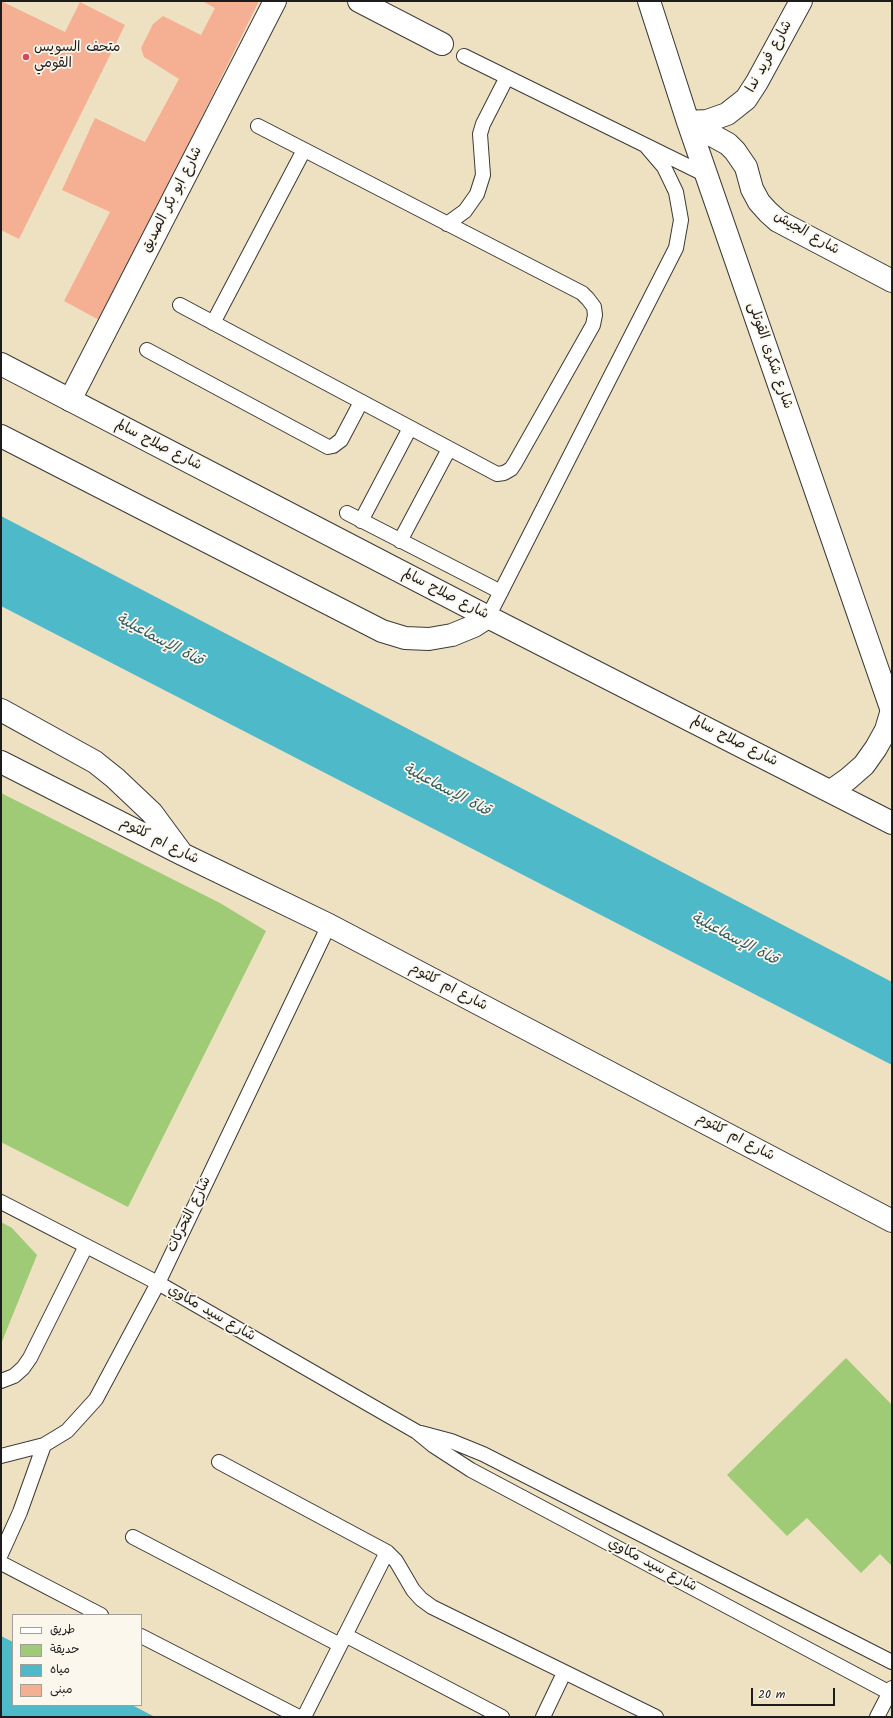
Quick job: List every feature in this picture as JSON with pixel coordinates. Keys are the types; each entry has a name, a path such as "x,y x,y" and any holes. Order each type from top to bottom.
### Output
{"main road":[{"name":"شارع ابو بكر الصديق","path":"70,400 275,1"},
{"path":"359,1 442,44"},
{"name":"شارع شكرى القوتلى","path":"650,1 688,122 892,710"},
{"name":"شارع فريد ندا","path":"688,122 706,121 727,114 746,99 757,82 801,1"},
{"name":"شارع الجيش","path":"688,122 728,144 735,151 746,166 752,189 759,202 773,216 892,281"},
{"name":"شارع صلاح سالم","path":"1,364 488,617 832,791 892,823"},
{"path":"1,436 382,632 405,638 428,639 452,635 474,626 488,617"},
{"path":"1,710 95,762 115,778 152,813 182,854"},
{"path":"832,791 864,765 886,730 892,710"},
{"name":"شارع ام كلثوم","path":"1,762 182,854 329,925 892,1221"}],"lane":[{"path":"464,56 706,174"},
{"path":"447,224 464,211 477,194 483,174 480,134 482,124 507,76"},
{"path":"180,305 497,474 504,473 511,469 593,325 595,315 594,307 588,298 582,293 258,126"},
{"path":"488,617 676,248 681,220 676,192 664,167 646,146"},
{"path":"213,323 304,150"},
{"path":"147,350 328,447 333,446 341,440 361,402"},
{"path":"361,521 410,428"},
{"path":"400,540 449,449"},
{"path":"347,513 501,592"},
{"name":"شارع التحركات","path":"1,1456 44,1445 67,1431 96,1399 158,1283 329,925"},
{"name":"شارع سيد مكاوي","path":"1,1202 158,1283 417,1432 434,1446 471,1470 891,1691"},
{"path":"1,1381 14,1376 23,1368 30,1358 86,1246"},
{"name":"شارع سيد مكاوي","path":"417,1432 451,1441 483,1454 892,1662"},
{"path":"1,1554 20,1512 44,1445"},
{"path":"219,1462 387,1552 396,1560 413,1590 421,1599 432,1607 656,1717"},
{"path":"133,1537 502,1717"},
{"path":"304,1717 387,1552"},
{"path":"1,1563 99,1614"},
{"path":"142,1637 299,1717"},
{"path":"542,1717 564,1672"},
{"path":"877,1717 891,1691"}],"green space":[{"path":"1,793 220,903 266,931 128,1207 1,1142"},
{"path":"1,1222 12,1228 37,1255 1,1344"},
{"path":"846,1358 892,1405 892,1566 880,1554 861,1573 807,1518 787,1536 727,1475"}],"water":[{"name":"قناة الإسماعيلية","path":"1,516 892,982 892,1065 1,606"},
{"path":"1,1636 12,1642 12,1706 134,1706 155,1717 1,1717"}],"building":[{"path":"1,1 65,32 80,2 125,25 19,239 1,230"},
{"path":"202,1 259,1 101,321 64,301 110,212 62,190 95,118 145,142 179,79 144,57 141,48 153,24 163,16 201,35 215,8"}],"place":[{"name":"متحف السويس القومي","path":"26,57"}]}
